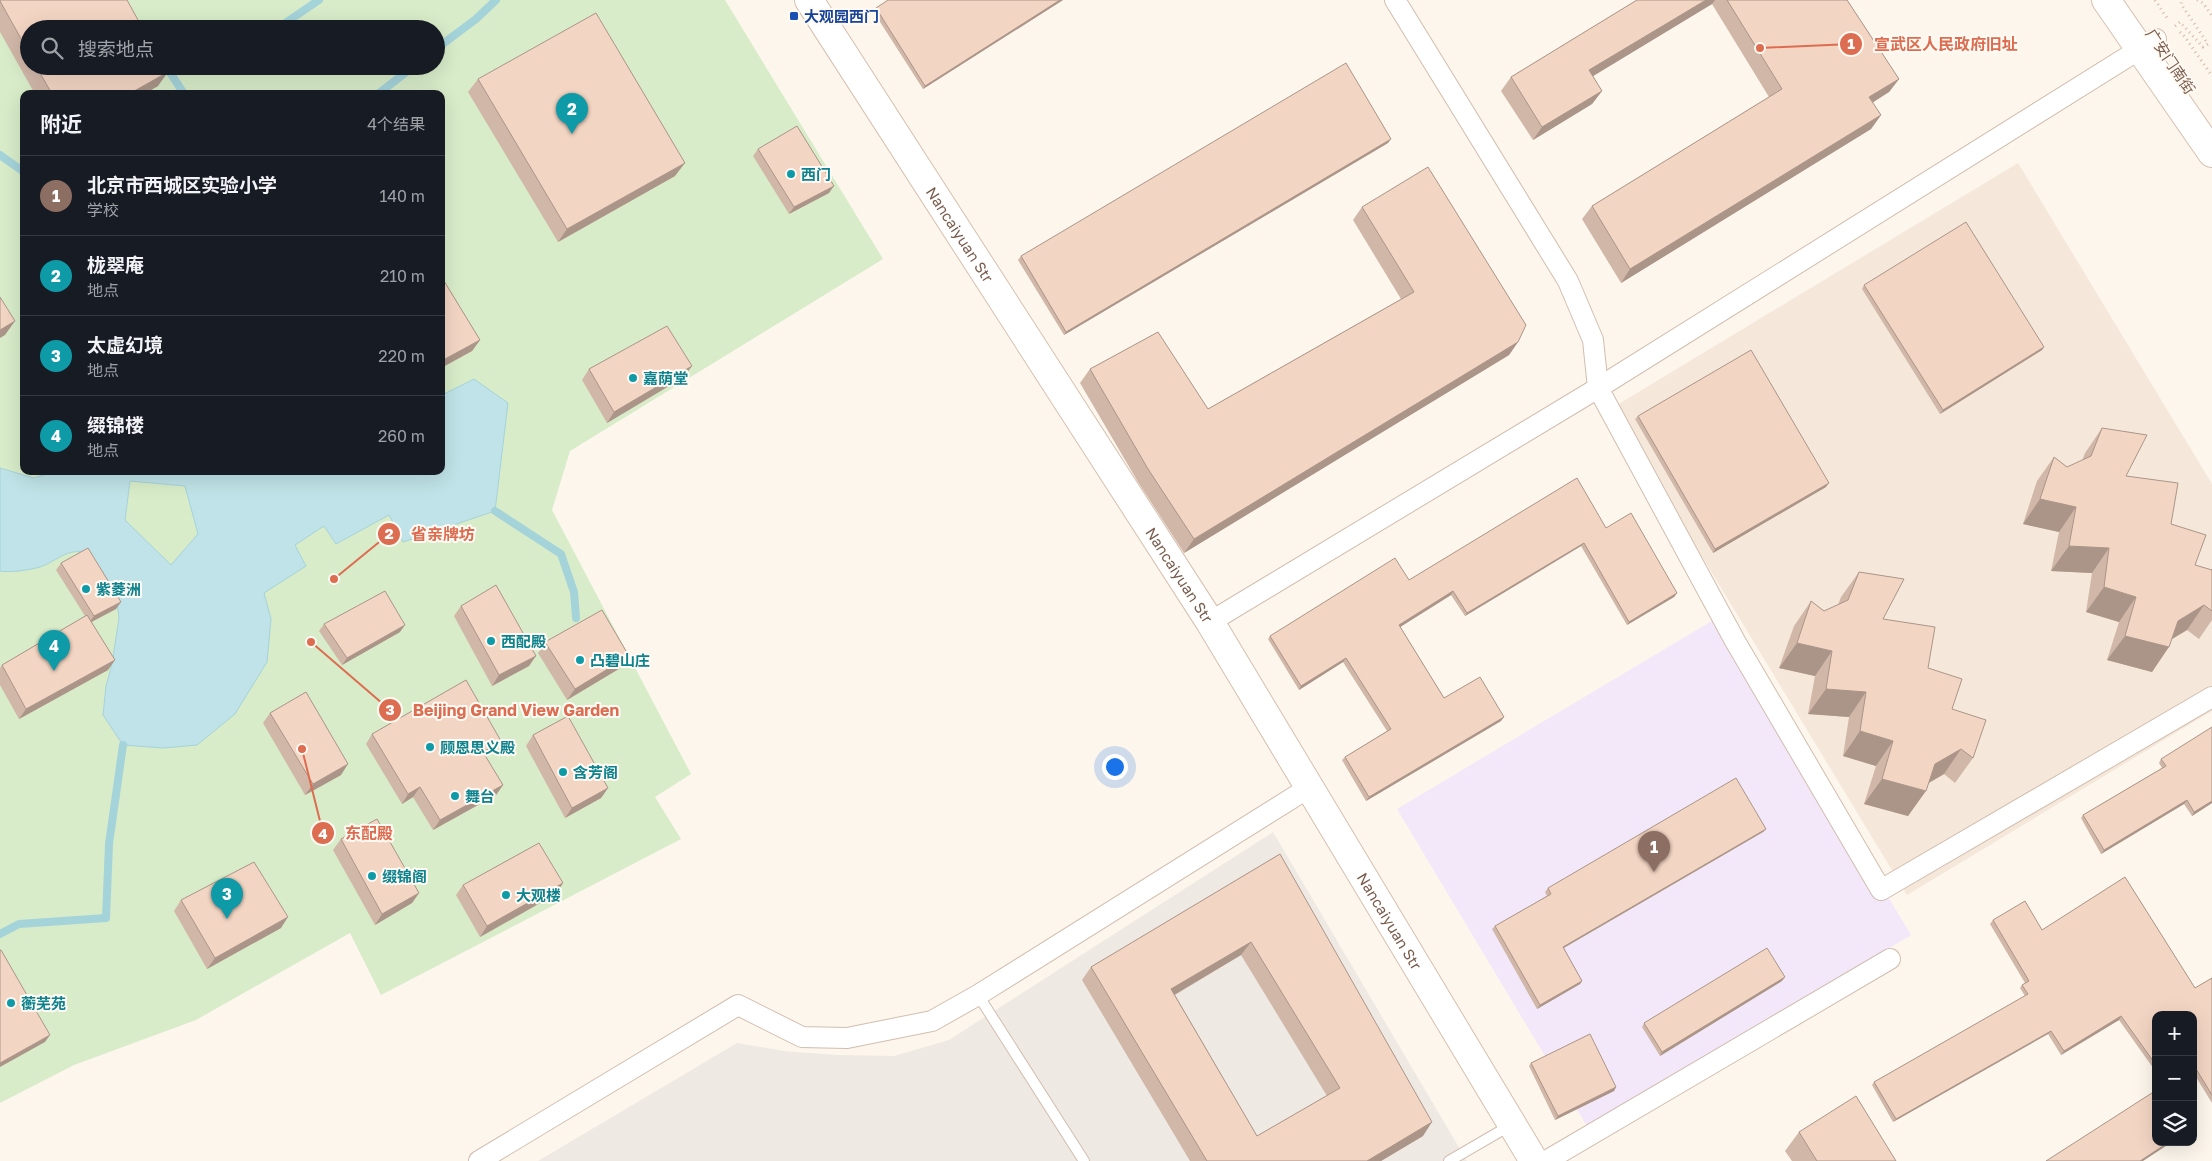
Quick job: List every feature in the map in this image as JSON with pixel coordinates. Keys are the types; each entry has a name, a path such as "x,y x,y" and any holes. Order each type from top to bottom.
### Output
{"street":[{"name":"Nancaiyuan Str","path":"809,0 1210,622 1534,1161"},
{"path":"1395,0 1568,281 1592,340 1598,388 1735,641 1881,890 2212,697"},
{"path":"2106,0 2157,38 2212,153"},
{"name":"广安门南街","path":"2129,0 2157,38 2212,122"},
{"path":"1210,622 1598,388 2157,38"},
{"path":"479,1161 738,1005 802,1037 847,1038 932,1021 978,995 1310,787"},
{"path":"1546,1161 1890,959"}],"lane":[{"path":"978,995 1084,1161"},
{"path":"1449,1161 1512,1124"}],"path":[{"path":"2155,0 2157,38"},
{"path":"2157,38 2180,22 2203,47 2208,44 2181,4 2182,0"},
{"path":"2197,0 2203,3 2212,16"},
{"path":"2157,38 2185,37 2212,76"}],"shaded area":[{"path":"2018,163 2212,484 2212,711 1907,895 1612,408"},
{"path":"1720,616 1911,935 1588,1128 1397,809"},
{"path":"1273,832 1467,1161 538,1161 737,1043 784,1051 837,1055 894,1056 949,1040"}],"green space":[{"path":"0,0 725,0 883,259 570,451 552,510 691,774 655,797 681,839 381,995 350,933 196,1020 74,1065 0,1103"}],"water":[{"path":"474,379 508,403 495,511 403,542 389,515 336,544 324,526 295,545 306,566 264,593 271,619 267,662 235,714 197,745 163,748 123,745 103,715 106,686 112,664 119,618 117,602 85,553 68,553 46,565 31,569 0,571 0,468 34,478 43,475 445,475 445,394","holes":["130,481 185,486 198,534 171,565 125,520"]}],"building":[{"path":"127,0 138,20 20,20 20,37 0,1"},
{"path":"888,0 1060,0 925,86 876,8"},
{"path":"1637,0 1706,0 1589,70 1602,91 1542,127 1511,77"},
{"path":"1727,0 1847,0 1899,79 1869,97 1881,115 1630,269 1592,206 1782,89"},
{"path":"596,13 685,163 567,229 478,79"},
{"path":"1346,63 1391,139 1066,332 1021,256"},
{"path":"41,75 163,75 136,90 50,90"},
{"name":"西门","path":"797,126 834,186 794,207 758,149"},
{"path":"1428,167 1526,325 1518,342 1194,539 1148,469 1090,369 1158,332 1208,409 1414,292 1362,207"},
{"path":"1966,222 2044,347 1943,410 1864,285"},
{"path":"445,283 480,340 445,359"},
{"path":"0,297 15,321 0,330"},
{"name":"嘉荫堂","path":"667,326 692,366 614,412 589,369"},
{"path":"1751,350 1829,483 1715,549 1638,416"},
{"path":"2102,428 2147,435 2126,476 2178,483 2171,524 2206,535 2195,565 2212,570 2212,611 2204,605 2178,621 2169,647 2125,636 2136,597 2104,587 2109,548 2069,546 2076,507 2040,499 2054,457 2067,467 2091,456"},
{"path":"1577,478 1606,528 1631,513 1677,593 1629,622 1584,543 1467,613 1453,591 1399,625 1444,698 1480,677 1504,717 1369,797 1345,757 1391,729 1346,658 1301,686 1270,636 1395,558 1409,580"},
{"name":"紫菱洲","path":"88,548 121,602 94,616 61,563"},
{"path":"1859,572 1904,579 1883,619 1935,627 1928,668 1962,679 1952,709 1986,720 1973,758 1961,749 1935,764 1926,791 1882,779 1893,741 1860,731 1866,692 1826,689 1832,651 1797,643 1811,601 1824,611 1848,600"},
{"name":"西配殿","path":"496,585 536,656 499,675 461,606"},
{"path":"385,591 405,625 347,658 324,624"},
{"name":"凸碧山庄","path":"602,610 629,656 575,689 545,642"},
{"path":"87,615 115,660 26,709 2,665"},
{"name":"顾恩思义殿","path":"466,680 501,741 483,752 503,785 440,820 420,787 408,794 372,734"},
{"path":"306,692 348,764 313,784 270,713"},
{"name":"含芳阁","path":"568,716 608,788 572,808 533,735"},
{"path":"2212,727 2212,801 2194,812 2187,800 2104,850 2083,815 2166,766 2161,759"},
{"path":"1736,778 1766,829 1563,947 1582,981 1540,1005 1495,926 1551,894 1548,888"},
{"name":"缀锦阁","path":"377,819 419,893 382,914 341,839"},
{"name":"大观楼","path":"539,843 563,883 487,926 463,885"},
{"path":"1280,854 1432,1122 1367,1161 1207,1161 1091,967","holes":["1251,942 1340,1088 1257,1136 1171,989"]},
{"path":"254,862 288,917 215,958 181,900"},
{"path":"2125,877 2195,988 2212,978 2212,1095 2197,1071 2197,1011 2152,1011 2152,1059 2121,1016 2064,1051 2051,1031 1896,1119 1874,1082 2028,994 2022,985 2029,981 1993,920 2025,901 2042,930"},
{"path":"1767,948 1785,977 1662,1052 1644,1023"},
{"name":"蘅芜苑","path":"0,950 50,1035 0,1063"},
{"path":"1590,1034 1616,1087 1558,1116 1531,1063"},
{"path":"2152,1093 2152,1146 2163,1146 2140,1161 2046,1161"},
{"path":"1856,1096 1896,1161 1817,1161 1799,1132"}],"waterway":[{"path":"290,20 319,0"},
{"path":"445,42 476,19 496,0"},
{"path":"172,75 181,90"},
{"path":"383,90 402,75"},
{"path":"0,155 20,169"},
{"path":"495,511 561,554 574,592 576,618"},
{"path":"0,934 19,924 106,918 109,844 123,745"}],"place":[{"name":"大观园西门","path":"794,16"},
{"name":"宣武区人民政府旧址","path":"1760,48"},
{"name":"栊翠庵","path":"572,134"},
{"name":"西门","path":"791,174"},
{"name":"嘉荫堂","path":"633,378"},
{"name":"省亲牌坊","path":"334,579"},
{"name":"紫菱洲","path":"86,589"},
{"name":"西配殿","path":"491,641"},
{"name":"Beijing Grand View Garden","path":"311,642"},
{"name":"凸碧山庄","path":"580,660"},
{"name":"缀锦楼","path":"54,671"},
{"name":"顾恩思义殿","path":"430,747"},
{"name":"东配殿","path":"302,749"},
{"name":"含芳阁","path":"563,772"},
{"name":"舞台","path":"455,796"},
{"name":"北京市西城区实验小学","path":"1654,872"},
{"name":"缀锦阁","path":"372,876"},
{"name":"大观楼","path":"506,895"},
{"name":"太虚幻境","path":"227,919"},
{"name":"蘅芜苑","path":"11,1003"}]}
